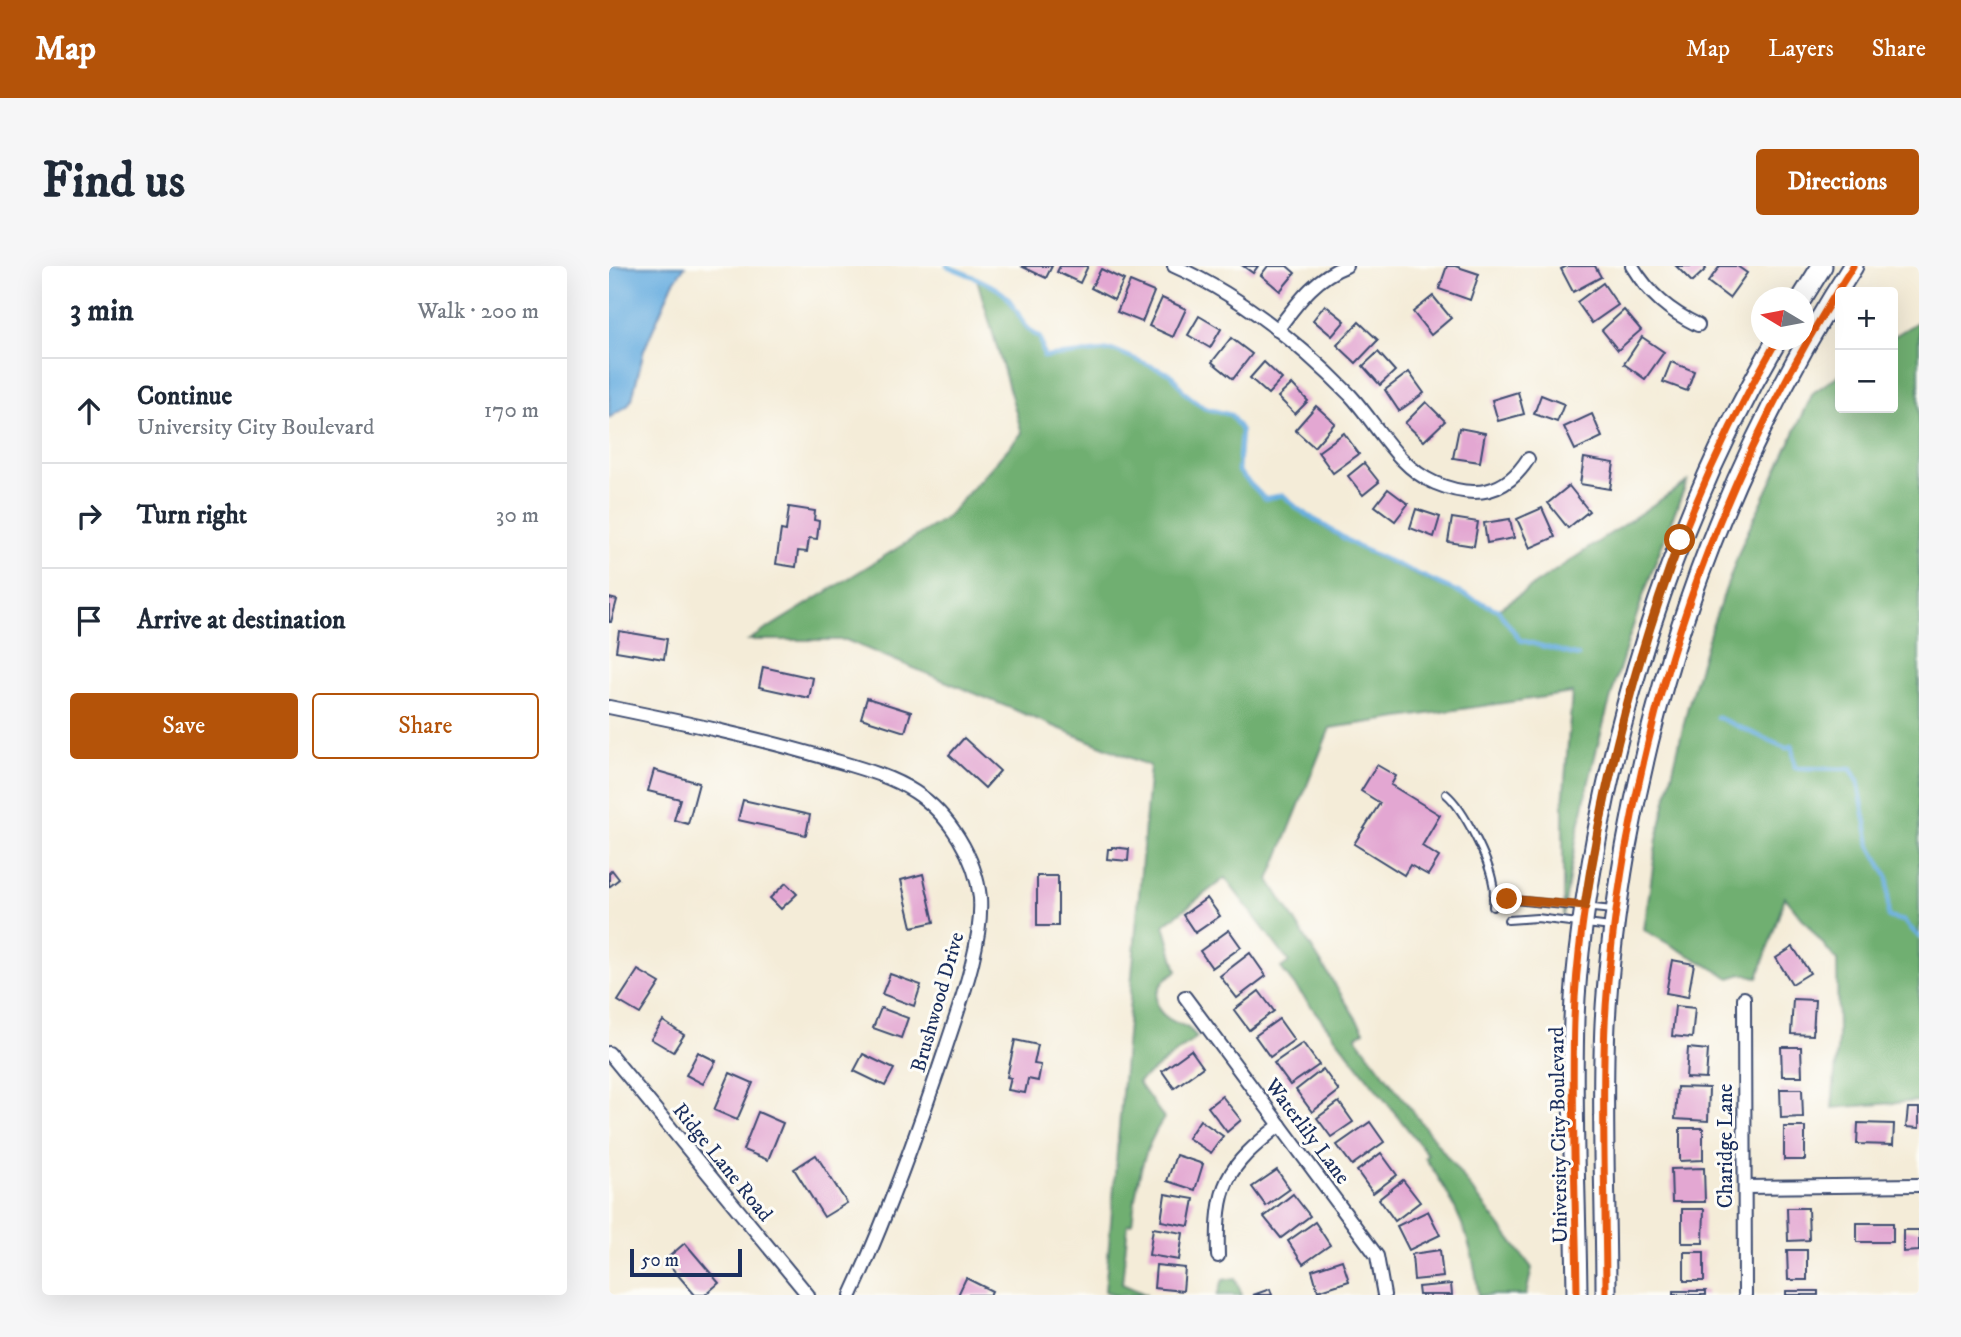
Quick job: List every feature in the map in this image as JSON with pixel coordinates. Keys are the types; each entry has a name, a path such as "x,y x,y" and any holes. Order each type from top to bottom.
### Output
{"main road":[{"path":"1809,287 1822,266"},
{"path":"1606,1295 1605,1024 1615,918 1633,810 1652,723 1698,573 1745,458 1786,380 1853,266"},
{"name":"University City Boulevard","path":"1577,1295 1574,1018 1583,915 1604,802 1633,678 1663,589 1692,512 1772,350"}],"street":[{"path":"1174,266 1216,286 1277,330 1350,396 1404,462 1435,483 1458,489 1490,491 1503,486 1518,474 1528,459"},
{"path":"1277,330 1307,291 1322,278 1346,266"},
{"path":"1632,266 1642,283 1664,306 1698,325"},
{"name":"Brushwood Drive","path":"609,707 787,747 895,782 915,792 941,816 968,856 979,895 979,919 962,1000 889,1207 851,1295"},
{"name":"Waterlily Lane","path":"1185,997 1377,1256 1384,1295"},
{"name":"Charidge Lane","path":"1744,998 1745,1295"},
{"name":"Ridge Lane Road","path":"609,1053 808,1295"},
{"path":"1218,1256 1217,1217 1229,1175 1238,1161 1280,1125"},
{"path":"1745,1186 1919,1185"}],"lane":[{"path":"1446,794 1460,810 1479,848 1493,884 1493,907"},
{"path":"1493,898 1583,915 1615,918"},
{"path":"1508,920 1583,915 1615,918"}],"green space":[{"path":"977,279 1005,295 1026,329 1040,338 1045,357 1114,350 1172,375 1185,393 1204,408 1231,415 1241,431 1238,471 1265,499 1283,495 1305,514 1357,547 1497,610 1687,482 1646,587 1611,695 1583,805 1563,916 1563,805 1572,693 1330,728 1269,880 1364,1031 1356,1037 1532,1268 1526,1295 1478,1295 1468,1240 1454,1205 1425,1158 1428,1155 1281,968 1289,962 1225,878 1164,925 1177,971 1160,987 1156,1000 1158,1007 1169,1019 1186,1027 1197,1037 1138,1082 1164,1118 1150,1143 1141,1168 1132,1224 1128,1224 1122,1284 1147,1295 1113,1295 1105,1291 1150,766 846,640 749,640 946,518 1022,433"},
{"path":"1919,321 1919,1101 1832,1108 1838,1039 1837,961 1785,897 1758,977 1742,974 1730,978 1644,930 1657,839 1688,706 1711,629 1743,542 1813,393 1835,378 1835,413 1898,413 1898,334"},
{"path":"1235,1278 1242,1295 1217,1295 1223,1280"}],"water":[{"path":"609,266 685,266 673,283 644,350 632,399 627,406 609,418"}],"building":[{"path":"1021,266 1052,266 1046,278"},
{"path":"1060,266 1088,266 1080,283 1057,272"},
{"path":"1243,266 1258,266 1253,273"},
{"path":"1268,266 1287,266 1295,273 1280,291 1261,275"},
{"path":"1447,266 1479,274 1470,300 1439,289"},
{"path":"1567,266 1595,266 1601,277 1573,292 1561,269"},
{"path":"1676,266 1704,266 1706,269 1692,282"},
{"path":"1720,266 1737,266 1747,273 1729,298 1708,282"},
{"path":"1101,269 1124,280 1114,300 1091,288"},
{"path":"1130,282 1154,292 1142,322 1117,312"},
{"path":"1603,283 1618,305 1592,323 1577,302"},
{"path":"1433,296 1451,318 1431,335 1413,312"},
{"path":"1162,298 1186,309 1173,337 1149,326"},
{"path":"1325,305 1345,321 1332,336 1313,320"},
{"path":"1624,310 1641,330 1618,350 1602,330"},
{"path":"1199,316 1221,329 1210,348 1188,335"},
{"path":"1359,322 1378,340 1356,363 1337,345"},
{"path":"1642,337 1664,352 1645,379 1624,364"},
{"path":"1231,338 1252,354 1233,379 1212,362"},
{"path":"1378,352 1395,371 1380,385 1363,366"},
{"path":"1264,362 1282,379 1268,394 1250,378"},
{"path":"1671,362 1694,371 1687,391 1663,382"},
{"path":"1409,372 1424,393 1399,411 1385,390"},
{"path":"1292,384 1308,401 1295,414 1278,397"},
{"path":"1518,392 1524,414 1498,421 1492,400"},
{"path":"1541,395 1564,404 1557,422 1534,414"},
{"path":"1426,402 1445,421 1424,441 1405,423"},
{"path":"1316,406 1335,423 1314,447 1295,430"},
{"path":"1592,414 1602,437 1575,450 1564,427"},
{"path":"1459,428 1485,433 1480,462 1453,458"},
{"path":"1344,433 1359,454 1333,473 1318,452"},
{"path":"1584,458 1614,463 1610,489 1580,484"},
{"path":"1364,463 1379,482 1363,495 1348,476"},
{"path":"1569,486 1589,511 1568,528 1548,503"},
{"path":"1388,489 1408,504 1395,521 1375,506"},
{"path":"789,507 815,511 814,520 819,521 817,539 809,538 807,552 798,551 796,567 776,564 781,530 786,531"},
{"path":"1542,508 1555,537 1530,548 1517,519"},
{"path":"1416,509 1440,517 1434,537 1410,528"},
{"path":"1452,518 1478,522 1474,546 1448,542"},
{"path":"1510,519 1514,538 1487,543 1484,523"},
{"path":"609,598 617,600 611,622 609,622"},
{"path":"619,631 667,639 664,659 616,651"},
{"path":"763,667 813,678 809,698 759,687"},
{"path":"867,698 911,712 905,732 861,718"},
{"path":"964,738 1000,771 985,788 949,755"},
{"path":"1377,765 1396,776 1391,785 1440,815 1422,846 1439,857 1428,875 1410,865 1404,875 1354,844 1380,803 1361,791"},
{"path":"654,770 699,783 688,824 674,820 680,799 648,791"},
{"path":"743,800 810,815 806,835 738,820"},
{"path":"1108,849 1129,849 1128,861 1107,859"},
{"path":"612,870 619,879 609,887 609,873"},
{"path":"923,874 934,922 912,927 901,880"},
{"path":"1037,876 1058,876 1058,926 1037,926"},
{"path":"786,883 797,894 781,909 770,898"},
{"path":"1207,898 1220,916 1195,933 1183,915"},
{"path":"1229,930 1241,947 1212,968 1200,951"},
{"path":"1793,947 1810,973 1792,984 1776,958"},
{"path":"1250,953 1266,976 1237,998 1220,976"},
{"path":"1672,960 1694,964 1688,997 1666,993"},
{"path":"638,970 660,983 640,1014 618,1001"},
{"path":"890,974 921,985 914,1006 882,994"},
{"path":"1259,991 1274,1011 1249,1030 1234,1010"},
{"path":"1793,999 1815,1000 1813,1035 1791,1034"},
{"path":"1675,1006 1695,1008 1692,1038 1672,1036"},
{"path":"881,1008 908,1018 901,1038 873,1028"},
{"path":"1279,1019 1294,1040 1270,1057 1255,1036"},
{"path":"663,1021 684,1035 673,1052 651,1039"},
{"path":"1015,1040 1038,1045 1034,1064 1041,1065 1038,1081 1028,1079 1025,1093 1008,1090 1011,1078 1007,1077"},
{"path":"1303,1043 1319,1065 1290,1085 1274,1063"},
{"path":"1781,1047 1801,1047 1802,1076 1782,1076"},
{"path":"1688,1048 1708,1050 1706,1079 1686,1078"},
{"path":"1191,1050 1203,1067 1174,1088 1162,1071"},
{"path":"698,1052 716,1061 703,1084 686,1075"},
{"path":"863,1054 894,1069 885,1086 854,1071"},
{"path":"1323,1069 1339,1091 1312,1112 1296,1090"},
{"path":"730,1073 753,1083 737,1120 714,1110"},
{"path":"1677,1087 1709,1088 1708,1121 1675,1119"},
{"path":"1780,1089 1802,1089 1803,1117 1781,1118"},
{"path":"1222,1096 1241,1120 1227,1132 1208,1107"},
{"path":"1339,1102 1353,1122 1331,1137 1317,1118"},
{"path":"1908,1108 1919,1108 1919,1128 1906,1127"},
{"path":"758,1112 783,1123 768,1160 743,1150"},
{"path":"1200,1120 1223,1136 1211,1153 1188,1138"},
{"path":"1370,1122 1384,1142 1352,1165 1337,1145"},
{"path":"1858,1123 1894,1124 1893,1145 1857,1144"},
{"path":"1784,1127 1805,1127 1805,1160 1784,1160"},
{"path":"1680,1128 1703,1128 1703,1160 1680,1161"},
{"path":"1381,1153 1397,1175 1373,1193 1357,1171"},
{"path":"816,1155 847,1203 824,1217 794,1169"},
{"path":"1176,1155 1203,1164 1195,1190 1167,1181"},
{"path":"1704,1168 1705,1202 1672,1202 1671,1169"},
{"path":"1277,1170 1290,1189 1266,1206 1252,1187"},
{"path":"1403,1180 1420,1202 1395,1221 1379,1199"},
{"path":"1165,1194 1194,1199 1189,1226 1161,1221"},
{"path":"1293,1194 1310,1216 1281,1238 1264,1217"},
{"path":"1787,1208 1808,1208 1809,1240 1788,1241"},
{"path":"1682,1209 1704,1209 1703,1243 1682,1243"},
{"path":"1428,1211 1440,1235 1409,1250 1397,1226"},
{"path":"1315,1222 1330,1245 1303,1264 1288,1241"},
{"path":"1857,1223 1893,1223 1893,1242 1857,1242"},
{"path":"1153,1228 1183,1233 1179,1260 1149,1255"},
{"path":"1903,1230 1919,1230 1919,1251 1903,1252"},
{"path":"685,1243 719,1283 705,1295 695,1295 665,1260"},
{"path":"1440,1250 1443,1277 1414,1280 1412,1254"},
{"path":"1787,1250 1807,1250 1807,1280 1788,1280"},
{"path":"1684,1252 1704,1252 1704,1281 1684,1281"},
{"path":"1342,1260 1349,1281 1318,1291 1312,1270"},
{"path":"1156,1265 1185,1268 1183,1291 1154,1288"},
{"path":"966,1278 992,1291 990,1295 958,1295"},
{"path":"1451,1284 1452,1295 1419,1295 1418,1287"},
{"path":"1270,1289 1272,1295 1253,1295"},
{"path":"1673,1291 1706,1291 1706,1295 1673,1295"},
{"path":"1786,1291 1818,1291 1818,1295 1786,1295"}],"waterway":[{"path":"947,266 986,283 1006,296 1028,328 1040,338 1044,357 1114,350 1172,375 1185,393 1204,408 1231,415 1241,431 1238,471 1265,499 1283,495 1298,509 1358,547 1498,610 1520,640 1578,656"},
{"path":"1717,717 1786,748 1792,746 1795,768 1851,769 1858,781 1870,845 1888,878 1888,917 1904,921 1919,937"}],"cycle path":[{"path":"1606,1295 1603,1092 1606,1002 1619,891 1642,769 1684,618 1740,473 1811,334 1853,266"},
{"path":"1577,1295 1573,1122 1574,1019 1582,927 1597,835 1627,706 1666,580 1716,458 1771,350"}],"route":[{"path":"1507,899 1585,906 1604,802 1633,678 1680,540"}]}
